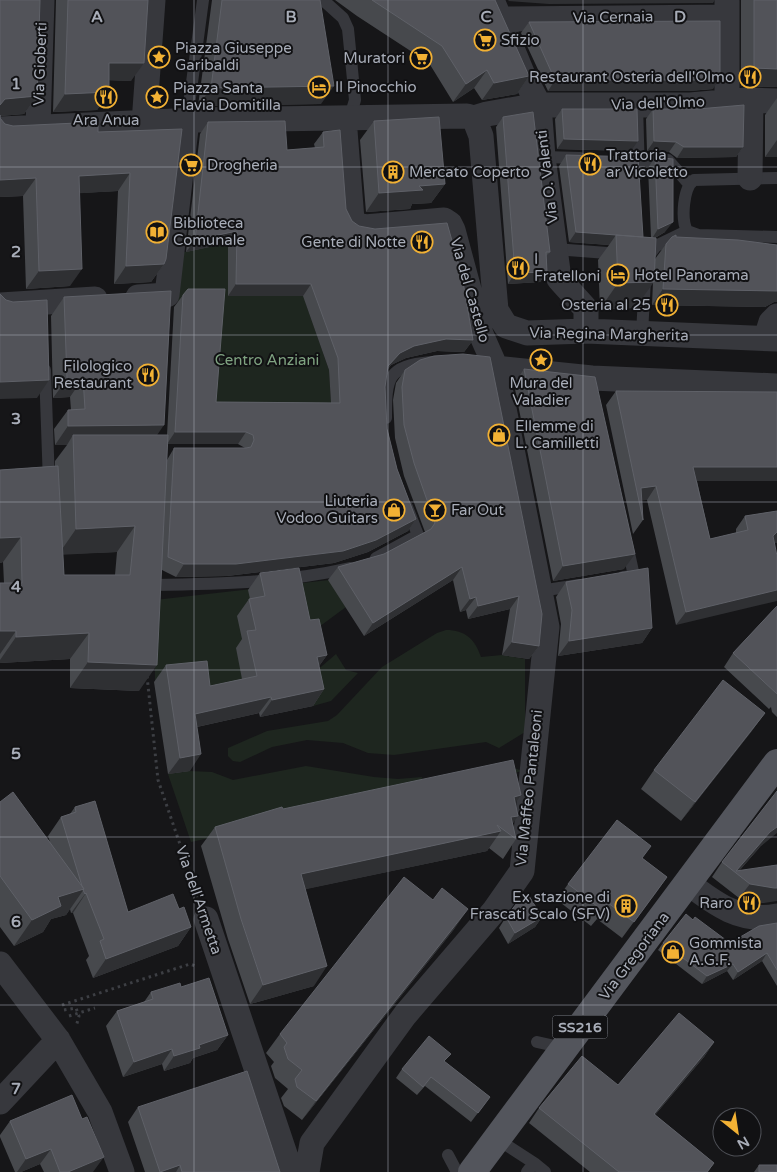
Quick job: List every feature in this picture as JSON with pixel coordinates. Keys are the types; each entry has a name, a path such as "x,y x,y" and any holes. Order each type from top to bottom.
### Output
{"main road":[{"name":"Via Gregoriana","path":"472,1172 777,763"}],"street":[{"name":"Via Gioberti","path":"38,127 42,0"},
{"path":"144,123 153,0"},
{"path":"495,9 539,105"},
{"name":"Via Cernaia","path":"495,9 727,9"},
{"path":"727,9 750,178"},
{"name":"Via dell'Olmo","path":"187,120 467,116 474,118 539,105 690,105 739,101 777,101"},
{"name":"Via O. Valenti","path":"539,105 540,157 559,279 586,309 586,331"},
{"name":"Via del Castello","path":"344,118 352,220 355,224 365,226 436,220 444,220 450,224 489,365"},
{"name":"Via Regina Margherita","path":"474,118 490,159 496,310 500,320 515,331 527,333 586,331 772,338"},
{"path":"0,129 187,120 166,300 43,307 0,305"},
{"path":"772,338 771,322 777,316"},
{"path":"489,365 593,382 777,386"},
{"name":"Via Maffeo Pantaleoni","path":"306,1172 312,1144 318,1135 405,1014 494,911 522,871 547,627 489,365"},
{"path":"688,883 718,905 738,914 750,918 775,917"},
{"name":"Via dell'Armetta","path":"206,919 291,1172"},
{"path":"0,964 58,1040 100,1112 122,1172"},
{"path":"0,1102 58,1040"}],"lane":[{"path":"187,120 203,0"},
{"path":"323,0 342,18 348,29 355,100 352,110 344,118"},
{"path":"637,105 640,189"},
{"path":"540,157 591,158"},
{"path":"619,160 668,160 689,184 684,222 687,231"},
{"path":"689,184 700,179 777,178"},
{"path":"647,256 656,246 687,231 698,235 777,237"},
{"path":"642,333 647,256 643,243"},
{"path":"555,249 647,256"},
{"path":"44,359 53,453 49,500"},
{"path":"386,431 386,388 393,373 412,364 448,360"},
{"path":"151,585 228,584 336,571 371,560 418,535 402,494"},
{"path":"615,579 634,576 624,528"},
{"path":"540,591 596,582"},
{"path":"537,1042 564,1048"},
{"path":"497,1139 530,1168 545,1172"},
{"path":"448,1155 457,1172"}],"path":[{"name":"Via dell'Armetta","path":"148,667 147,686 158,780 206,919"},
{"path":"64,1003 190,964 205,971"},
{"path":"69,1016 94,1008"}],"green space":[{"name":"Centro Anziani","path":"228,243 228,296 296,256 306,304 329,370 332,415 208,418 216,301 176,301 180,253"},
{"path":"329,580 346,607 308,635 244,646 253,691 155,682 155,600"},
{"path":"453,630 468,637 476,645 481,657 502,655 525,659 525,732 499,748 486,742 394,755 368,753 343,743 307,740 272,747 240,762 233,761 228,756 228,748 267,731 328,721 337,715 382,667 437,633"},
{"path":"336,654 346,670 358,673 331,701 313,706 315,672"},
{"path":"501,764 523,771 191,842 168,774 190,771 212,772 233,780 306,766 374,777 398,779 422,777 424,786"}],"building":[{"path":"0,0 40,0 37,96 5,99 0,105"},
{"path":"68,0 148,0 144,63 109,63 109,92 65,94"},
{"path":"222,0 320,0 334,86 211,88"},
{"path":"372,0 495,0 529,76 494,83 487,70 466,84 442,46"},
{"path":"754,0 777,0 777,69 754,68"},
{"path":"720,21 720,78 697,80 555,80 529,22"},
{"path":"744,105 743,147 684,147 676,142 654,141 653,109 698,109"},
{"path":"562,109 637,109 638,141 564,139"},
{"path":"533,112 550,252 546,252 547,272 515,273 503,117"},
{"path":"439,117 445,184 419,186 423,190 379,193 374,121"},
{"path":"0,118 5,124 13,126 98,122 98,132 182,129 164,264 126,266 130,173 79,176 82,269 39,271 36,178 0,180"},
{"path":"285,121 287,150 324,147 323,132 340,130 346,209 352,221 359,226 375,229 447,223 462,276 473,340 446,339 414,346 400,353 388,366 385,387 387,429 397,469 416,519 376,540 343,551 236,564 184,564 168,557 174,448 246,448 251,447 254,440 253,435 246,432 175,432 183,295 188,289 225,289 216,402 340,403 338,358 311,284 236,284 237,231 195,240 208,122"},
{"path":"566,155 638,157 643,237 576,232"},
{"path":"655,157 673,159 673,222 658,229"},
{"path":"616,235 656,238 654,282 618,283"},
{"path":"676,235 676,237 738,240 777,245 777,291 663,289 666,244"},
{"path":"171,291 164,425 68,426 68,410 85,409 83,378 67,379 64,297"},
{"path":"0,294 6,300 13,302 47,300 49,380 0,382"},
{"path":"463,354 490,357 542,614 539,646 512,642 519,596 478,606 476,597 470,599 462,567 373,623 338,567 384,554 431,529 435,523 414,463 404,425 402,387 405,370 420,360 434,356"},
{"path":"524,369 595,377 635,554 563,566"},
{"path":"616,391 777,392 777,467 693,467 710,539 748,530 745,516 777,511 777,532 773,536 777,556 777,590 686,612 656,486 641,488 643,520"},
{"path":"73,435 168,435 157,665 88,662 89,633 16,637 16,631 0,631 0,583 22,583 21,537 0,538 0,470 58,466 64,575 130,575 135,526 76,529"},
{"path":"299,568 310,620 319,619 327,655 317,657 324,689 272,700 271,697 195,714 201,754 180,758 166,665 207,661 210,686 257,676 247,631 256,630 249,599 265,596 260,573"},
{"path":"648,568 652,628 569,641 572,610 566,582"},
{"path":"777,606 777,694 733,653"},
{"path":"723,680 765,713 695,802 654,770"},
{"path":"513,760 521,795 514,797 518,816 511,817 516,839 497,825 501,831 301,874 327,966 263,985 241,919 215,827 282,807 283,809"},
{"path":"777,791 777,827 770,832 736,871 777,865 777,888 774,888 750,884 722,862"},
{"path":"13,792 84,889 58,897 61,906 32,920 0,876 0,802"},
{"path":"95,801 128,912 173,894 179,909 184,907 191,927 106,959 100,941 104,939 86,893 83,890 61,817 76,812 75,807"},
{"path":"617,820 651,846 642,858 667,877 634,922 608,903 602,910 568,884"},
{"path":"404,877 433,900 442,888 468,909 316,1101 297,1087 295,1079 302,1070 288,1059 284,1047 287,1043 280,1034"},
{"path":"529,896 542,917 515,933 506,917 517,903"},
{"path":"686,914 693,920 695,917 730,943 759,926 777,923 777,970 767,953 738,972 733,964 707,976 663,943"},
{"path":"209,978 228,1035 199,1045 200,1048 174,1056 172,1049 134,1062 117,1011 153,999 151,992 180,983 181,987"},
{"path":"679,1013 714,1042 654,1114 714,1163 707,1172 619,1172 539,1108 582,1056 618,1085"},
{"path":"429,1036 451,1054 444,1061 490,1097 478,1113 431,1077 423,1087 402,1069"},
{"path":"247,1071 280,1172 182,1172 180,1165 160,1172 138,1107"},
{"path":"72,1095 82,1119 87,1117 104,1157 68,1172 60,1172 51,1149 26,1159 10,1121"},
{"path":"759,1165 777,1165 777,1172 759,1172"}],"place":[{"name":"Sfizio","path":"485,40"},
{"name":"Piazza Giuseppe Garibaldi","path":"159,57"},
{"name":"Muratori","path":"421,58"},
{"name":"Restaurant Osteria dell'Olmo","path":"750,77"},
{"name":"Il Pinocchio","path":"319,87"},
{"name":"Ara Anua","path":"106,97"},
{"name":"Piazza Santa Flavia Domitilla","path":"157,97"},
{"name":"Trattoria ar Vicoletto","path":"590,164"},
{"name":"Drogheria","path":"191,165"},
{"name":"Mercato Coperto","path":"393,172"},
{"name":"Biblioteca Comunale","path":"157,232"},
{"name":"Gente di Notte","path":"422,242"},
{"name":"I Fratelloni","path":"518,268"},
{"name":"Hotel Panorama","path":"618,275"},
{"name":"Osteria al 25","path":"667,305"},
{"name":"Mura del Valadier","path":"541,360"},
{"name":"Filologico Restaurant","path":"148,375"},
{"name":"Ellemme di L. Camilletti","path":"499,435"},
{"name":"Liuteria Vodoo Guitars","path":"394,510"},
{"name":"Far Out","path":"435,510"},
{"name":"Raro","path":"749,903"},
{"name":"Ex stazione di Frascati Scalo (SFV)","path":"626,906"},
{"name":"Gommista A.G.F.","path":"673,952"}]}
